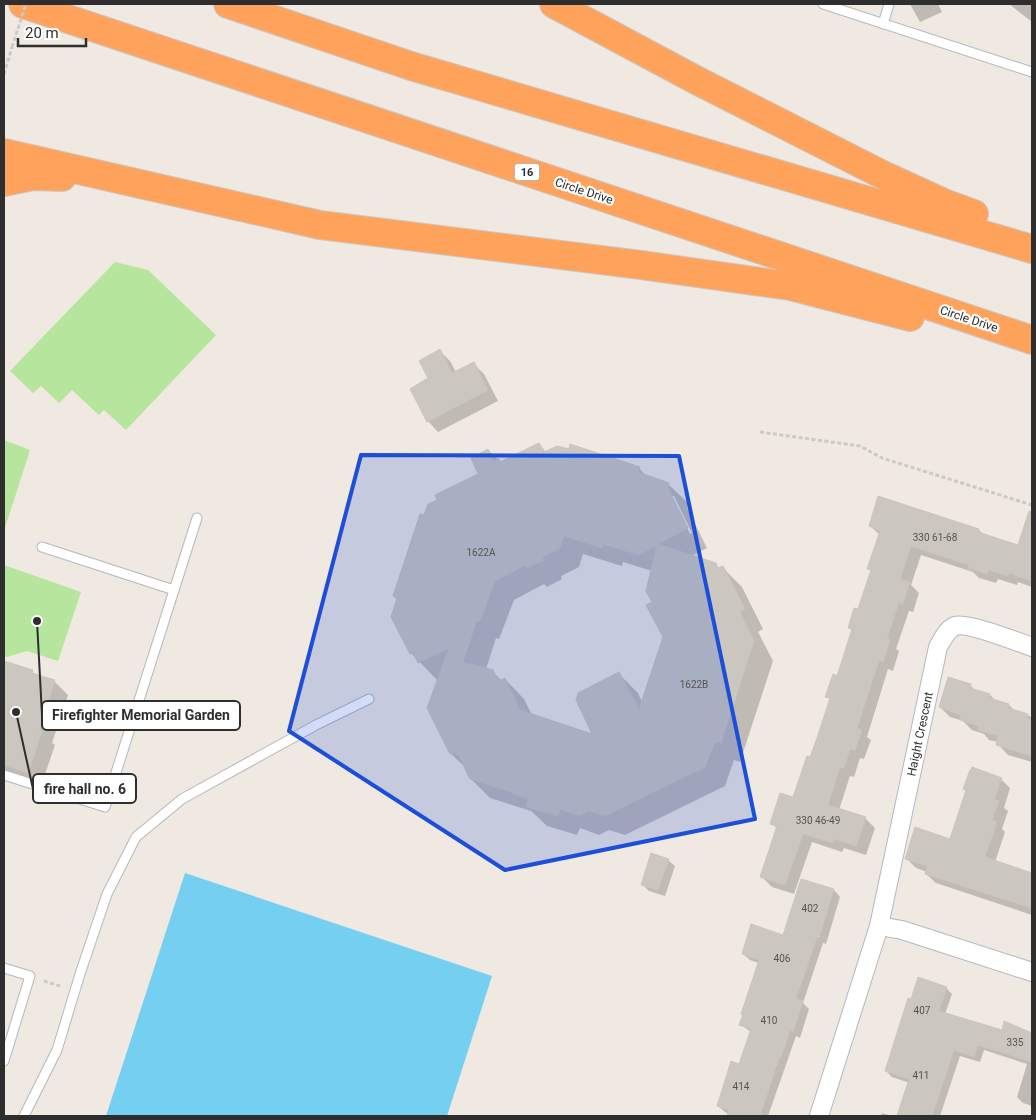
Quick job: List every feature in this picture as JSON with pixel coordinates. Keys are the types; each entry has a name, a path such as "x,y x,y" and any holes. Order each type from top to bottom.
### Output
{"highway":[{"name":"Circle Drive","path":"24,4 1032,340"},
{"path":"228,4 412,66 1032,249"},
{"path":"554,4 696,80 885,176 944,203 1032,235"},
{"path":"4,153 320,225 641,265 790,286 1032,348"},
{"path":"4,182 33,176 132,181"}],"street":[{"name":"Haight Crescent","path":"819,1116 879,926 938,647 948,631 957,625 972,627 1032,646"},
{"path":"879,926 902,930 1032,972"}],"lane":[{"path":"823,4 1032,72"},
{"path":"883,24 889,4"},
{"path":"4,775 105,806 197,518"},
{"path":"42,547 174,590"},
{"path":"24,1116 57,1050 106,894 136,837 182,799 316,725 369,699"},
{"path":"4,968 30,976 4,1061"}],"path":[{"path":"4,74 24,4"},
{"path":"760,432 860,446 882,458 1032,505"}],"highlighted area":[{"path":"361,455 679,456 755,819 505,870 289,731"}],"green space":[{"path":"115,262 148,270 216,335 126,430 104,410 99,415 72,390 59,403 41,386 33,393 10,371"},
{"path":"4,440 30,450 4,531"},
{"path":"4,565 81,592 58,661 27,651 7,657 4,656"}],"water":[{"path":"185,873 492,976 447,1116 106,1116"}],"building":[{"path":"440,349 452,373 474,362 488,390 427,422 410,389 428,378 419,361"},
{"path":"539,443 544,452 557,446 569,449 570,444 640,467 638,472 669,483 668,488 688,528 658,544 716,563 718,568 723,566 745,609 740,612 754,641 721,743 715,742 705,767 605,816 589,811 579,816 560,809 558,816 526,807 528,799 514,793 470,779 458,754 456,755 455,752 450,754 427,708 449,648 418,663 413,653 410,654 391,617 397,598 393,596 420,514 424,515 428,504 437,500 435,495 478,474 471,458 488,449 493,461 499,459 500,462","holes":["564,536 602,548 603,544 639,555 657,545 646,591 652,602 646,605 663,637 639,709 619,672 578,693 576,700 592,734 520,710 505,678 499,681 493,670 463,662 477,620 480,621 495,581 525,565 527,568 544,560 542,557 560,548"]},
{"path":"878,496 979,529 978,532 1018,545 1029,511 1032,512 1032,581 1009,573 1008,576 988,570 987,574 968,568 969,565 911,546 900,579 910,582 903,604 899,602 887,639 890,640 883,662 879,660 857,728 862,730 855,750 850,749 844,768 840,767 828,805 866,817 856,846 834,839 833,843 803,834 785,885 760,877 777,826 770,824 780,793 793,797 807,756 810,757 817,738 830,698 825,697 833,674 837,676 852,629 848,628 854,608 858,609 871,570 867,569 880,531 869,526"},
{"path":"4,661 33,670 32,673 55,680 39,730 42,731 28,773 4,765"},
{"path":"948,677 971,684 970,688 990,694 989,698 1009,704 1008,708 1028,714 1027,718 1032,720 1032,756 996,745 998,736 978,730 979,726 960,720 961,715 939,707"},
{"path":"972,767 1002,778 994,799 999,801 992,820 997,822 985,857 1032,873 1032,908 925,874 927,866 905,859 915,827 950,839 966,790 963,789"},
{"path":"651,853 669,859 658,890 641,885"},
{"path":"801,879 834,889 819,938 817,937 796,999 803,1001 793,1032 790,1030 781,1058 779,1058 760,1116 727,1116 729,1110 717,1106 731,1061 739,1064 751,1029 739,1025 759,960 742,954 751,924 783,935"},
{"path":"918,977 947,987 939,1011 1002,1030 1004,1021 1032,1033 1032,1062 978,1045 974,1057 954,1050 932,1116 897,1116 909,1079 885,1071 908,998 911,999"}],"place":[{"name":"Firefighter Memorial Garden","path":"37,621"},
{"name":"fire hall no. 6","path":"16,712"}]}
